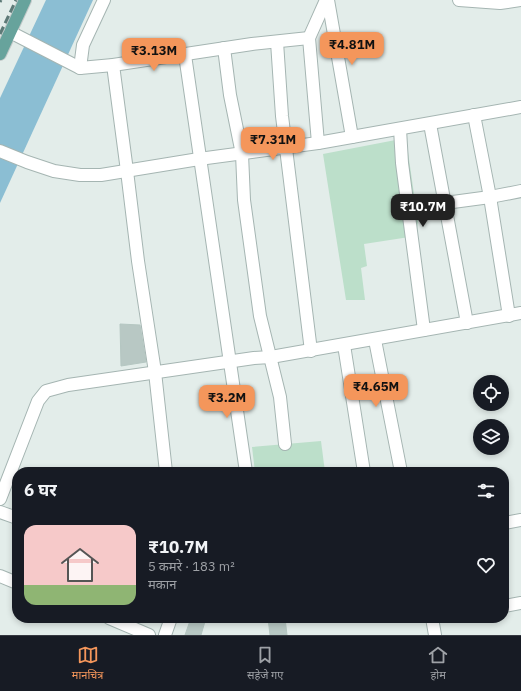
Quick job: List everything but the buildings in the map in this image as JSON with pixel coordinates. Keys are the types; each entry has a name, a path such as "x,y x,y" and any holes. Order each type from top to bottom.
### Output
{"main road":[{"path":"0,54 25,0"}],"street":[{"path":"80,68 83,45 104,0"},
{"path":"318,143 309,38 327,0"},
{"path":"327,0 352,137"},
{"path":"459,0 500,3 521,0"},
{"path":"10,32 80,68 113,65 224,48 309,38"},
{"path":"277,42 282,116 311,351"},
{"path":"224,48 230,94 242,154 244,200 260,316 280,397 286,444"},
{"path":"185,55 245,467"},
{"path":"113,65 128,170 138,261 156,372 166,467"},
{"path":"0,150 54,171 80,175 101,175 200,159 318,143 521,107"},
{"path":"12,467 38,401 46,391 68,385 311,351 515,315 474,115"},
{"path":"430,124 467,323"},
{"path":"400,129 402,163 424,330"},
{"path":"408,208 490,197 521,191"},
{"path":"375,340 400,467"},
{"path":"344,345 363,467"},
{"path":"0,499 12,468"},
{"path":"0,512 12,516"},
{"path":"509,522 521,520"},
{"path":"0,576 12,581"},
{"path":"509,605 521,603"},
{"path":"121,623 149,635"},
{"path":"164,635 169,623"},
{"path":"433,623 435,635"}],"green space":[{"path":"406,138 418,222 416,236 364,244 367,266 361,268 365,300 346,300 323,154"},
{"path":"321,441 324,467 254,467 252,447"}],"water":[{"path":"46,0 93,0 0,203 0,98"}],"railway":[{"path":"0,34 16,0"}]}
